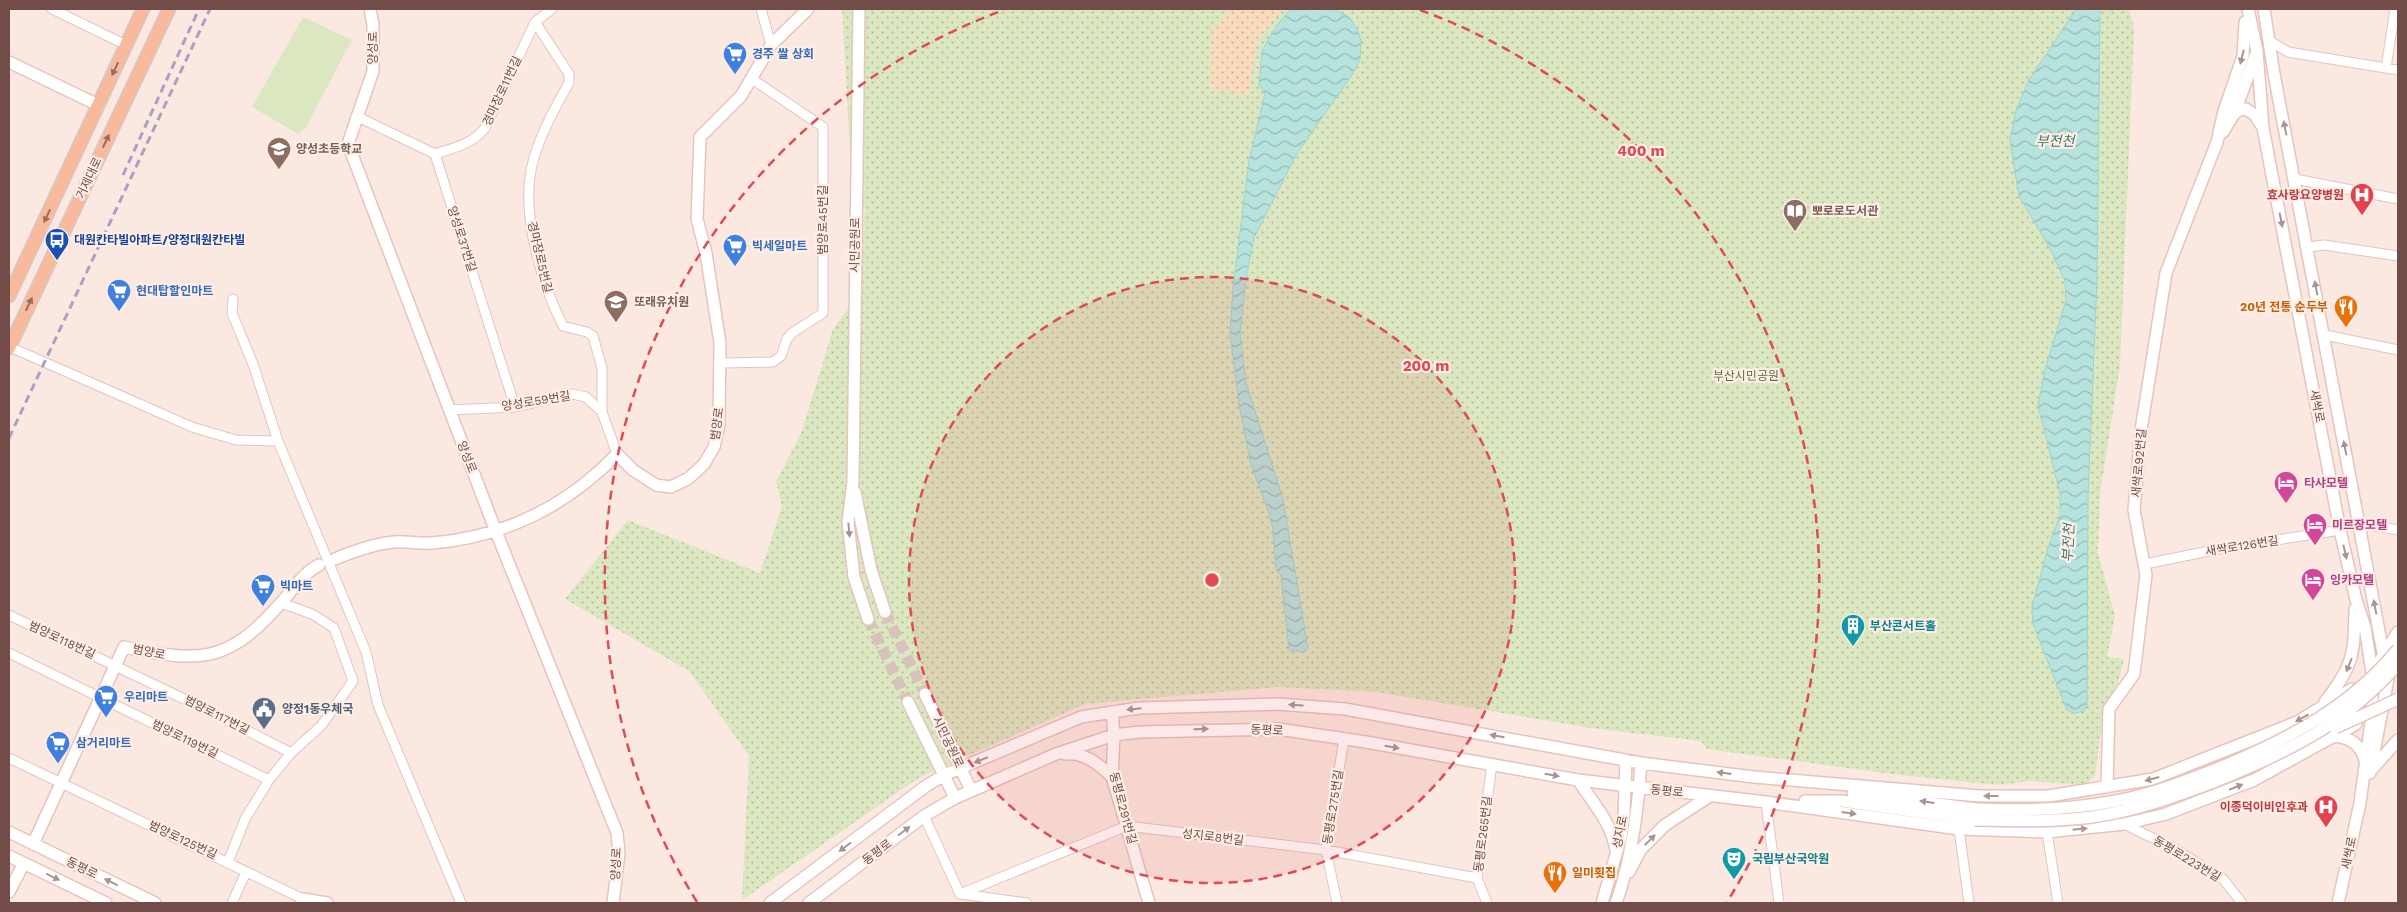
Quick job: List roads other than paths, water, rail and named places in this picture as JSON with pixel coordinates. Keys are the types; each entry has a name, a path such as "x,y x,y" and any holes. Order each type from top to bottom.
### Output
{"main road":[{"name":"거제대로","path":"9,296 143,9"},
{"name":"거제대로","path":"9,348 169,9"},
{"name":"양성로","path":"370,9 373,25 373,71 356,116 348,144 495,529 617,834 619,854 613,903"},
{"name":"범양로","path":"617,454 633,470 656,484 671,487 689,478 704,464 714,447 719,425 720,343 706,253 697,219 700,137 741,96 771,45 808,9"},
{"name":"시민공원로","path":"859,9 853,482 848,522 854,576 868,619"},
{"name":"새싹로","path":"2246,9 2257,51 2263,128 2340,530 2356,600 2365,627 2372,673 2372,715 2368,765"},
{"name":"새싹로92번길","path":"2107,787 2109,709 2134,674 2146,575 2134,510 2141,430 2166,273 2217,142 2224,111 2242,56 2246,34 2246,9"},
{"name":"새싹로","path":"2264,9 2274,74 2385,655 2393,678 2368,765 2338,903"},
{"path":"2257,51 2270,41"},
{"name":"새싹로92번길","path":"2217,142 2234,114 2257,51"},
{"path":"9,62 98,105"},
{"path":"2234,114 2239,110 2246,109 2255,115 2263,128"},
{"path":"335,559 360,548 394,542 430,544 462,540 527,520 553,507 578,489 617,454"},
{"name":"시민공원로","path":"853,482 871,570 885,612"},
{"name":"범양로","path":"33,844 124,647 171,656 207,656 241,642 282,603 299,580 319,565"},
{"path":"2321,708 2345,676 2352,658 2355,639 2356,600"},
{"path":"1754,777 1980,796 2049,796 2153,779 2265,736 2297,722 2321,708 2356,686 2372,673 2398,632"},
{"path":"1754,777 1976,814 2052,809 2116,801 2158,790 2205,774 2264,749 2324,717 2359,689 2398,649"},
{"path":"2298,746 2354,708 2398,664"},
{"path":"2372,673 2393,678 2398,671"},
{"name":"시민공원로","path":"925,694 971,790"},
{"path":"1766,802 1842,801 2057,820 2125,810 2202,786 2298,746 2398,699"},
{"name":"시민공원로","path":"908,702 955,798"},
{"name":"동평로","path":"770,903 926,786 944,775 1081,717 1139,708 1277,704 1322,706 1372,713 1640,763 1754,777"},
{"path":"1766,802 1959,829 2047,832 2124,824 2166,814 2254,780 2332,736 2398,704"},
{"name":"동평로291번길","path":"1112,712 1114,735 1112,777 1128,826 1149,903"},
{"name":"동평로","path":"809,903 924,816 955,798 1056,754 1114,735 1167,731 1278,729 1578,780 1766,802"},
{"path":"2332,736 2344,737 2356,743 2368,765 2398,740"},
{"path":"1056,754 1075,753 1084,756 1112,777"},
{"name":"성지로","path":"1602,903 1616,853 1624,814 1626,760"},
{"name":"성지로","path":"1624,880 1639,788 1640,763"},
{"path":"1578,780 1605,818 1613,833 1616,853"},
{"name":"성지로","path":"1616,903 1624,880 1641,849 1659,831 1689,808 1711,796"},
{"name":"동평로","path":"9,832 154,903"},
{"name":"동평로","path":"9,856 106,903"},
{"path":"9,892 24,863"},
{"path":"302,901 327,903"}],"street":[{"path":"52,9 126,45"},
{"name":"경마장로11번길","path":"435,154 466,144 478,137 485,128 535,22 552,9"},
{"path":"761,9 771,45"},
{"path":"2386,68 2395,9"},
{"name":"경마장로5번길","path":"535,22 569,74 569,83 539,142 531,170 528,203 535,244 552,304 563,326 587,332 593,336 602,368 602,412"},
{"path":"2270,41 2288,52 2398,70"},
{"name":"범양로45번길","path":"720,363 773,362 781,356 787,339 792,333 823,313 823,128 752,80"},
{"path":"356,116 435,154"},
{"name":"양성로37번길","path":"435,154 515,407"},
{"path":"2295,179 2398,199"},
{"path":"2308,247 2324,245 2398,256"},
{"path":"232,299 232,313 253,364 278,441 366,652 378,705 461,903"},
{"path":"2325,335 2398,350"},
{"path":"9,348 192,427 236,440 278,441"},
{"name":"양성로59번길","path":"449,410 515,407 573,394 586,397 602,412"},
{"path":"602,412 617,454"},
{"path":"2360,522 2398,530"},
{"name":"새싹로126번길","path":"2145,564 2218,549 2340,530"},
{"path":"282,603 312,614 334,628 353,681"},
{"name":"범양로118번길","path":"9,614 116,665"},
{"name":"범양로119번길","path":"9,653 270,780"},
{"name":"범양로117번길","path":"116,665 291,753"},
{"path":"228,862 245,819 270,780 291,753 321,726 353,681 370,675"},
{"name":"동평로275번길","path":"1337,903 1326,850 1344,739"},
{"name":"범양로125번길","path":"9,758 228,862 302,901"},
{"name":"동평로265번길","path":"1487,903 1477,878 1492,764"},
{"path":"1766,802 1779,903"},
{"path":"924,816 960,894 1027,903"},
{"name":"동평로223번길","path":"2124,824 2176,849 2223,879 2242,903"},
{"name":"성지로8번길","path":"960,894 1128,826 1326,850 1477,878"},
{"path":"1959,829 1969,903"},
{"path":"2047,832 2058,903"},
{"path":"232,903 246,872"}],"water":[{"path":"1291,9 1334,9 1349,17 1357,29 1361,40 1360,59 1352,75 1296,155 1254,238 1247,273 1240,333 1246,383 1283,499 1308,648 1305,652 1289,650 1281,576 1276,569 1273,530 1269,513 1251,465 1240,410 1230,334 1233,288 1249,161 1265,93 1259,85 1262,51 1277,25"},
{"name":"부전천","path":"2076,9 2100,9 2100,12 2097,281 2088,497 2087,705 2084,711 2075,713 2067,710 2033,624 2032,607 2048,548 2060,516 2060,493 2038,406 2044,373 2066,300 2065,281 2048,245 2019,196 2010,140 2016,110 2029,80"}],"tunnel":[{"path":"885,612 925,694"},
{"path":"868,619 908,702"}],"railway":[{"path":"123,175 199,9"},
{"path":"9,438 210,9"}],"place":[{"name":"경주 쌀 상회","path":"735,75"},
{"name":"양성초등학교","path":"279,170"},
{"name":"효사랑요양병원","path":"2362,216"},
{"name":"뽀로로도서관","path":"1795,232"},
{"name":"대원칸타빌아파트/양정대원칸타빌","path":"57,261"},
{"name":"빅세일마트","path":"735,267"},
{"name":"현대탑할인마트","path":"119,312"},
{"name":"또래유치원","path":"616,323"},
{"name":"20년 전통 순두부","path":"2346,328"},
{"name":"타샤모텔","path":"2286,504"},
{"name":"미르장모텔","path":"2315,546"},
{"name":"잉카모텔","path":"2313,601"},
{"name":"빅마트","path":"263,607"},
{"name":"부산콘서트홀","path":"1853,647"},
{"name":"우리마트","path":"106,718"},
{"name":"양정1동우체국","path":"264,730"},
{"name":"삼거리마트","path":"58,764"},
{"name":"이종덕이비인후과","path":"2326,828"},
{"name":"국립부산국악원","path":"1734,880"},
{"name":"일미횟집","path":"1555,894"}],"park label":[{"name":"부산시민공원","path":"1746,376"}]}
